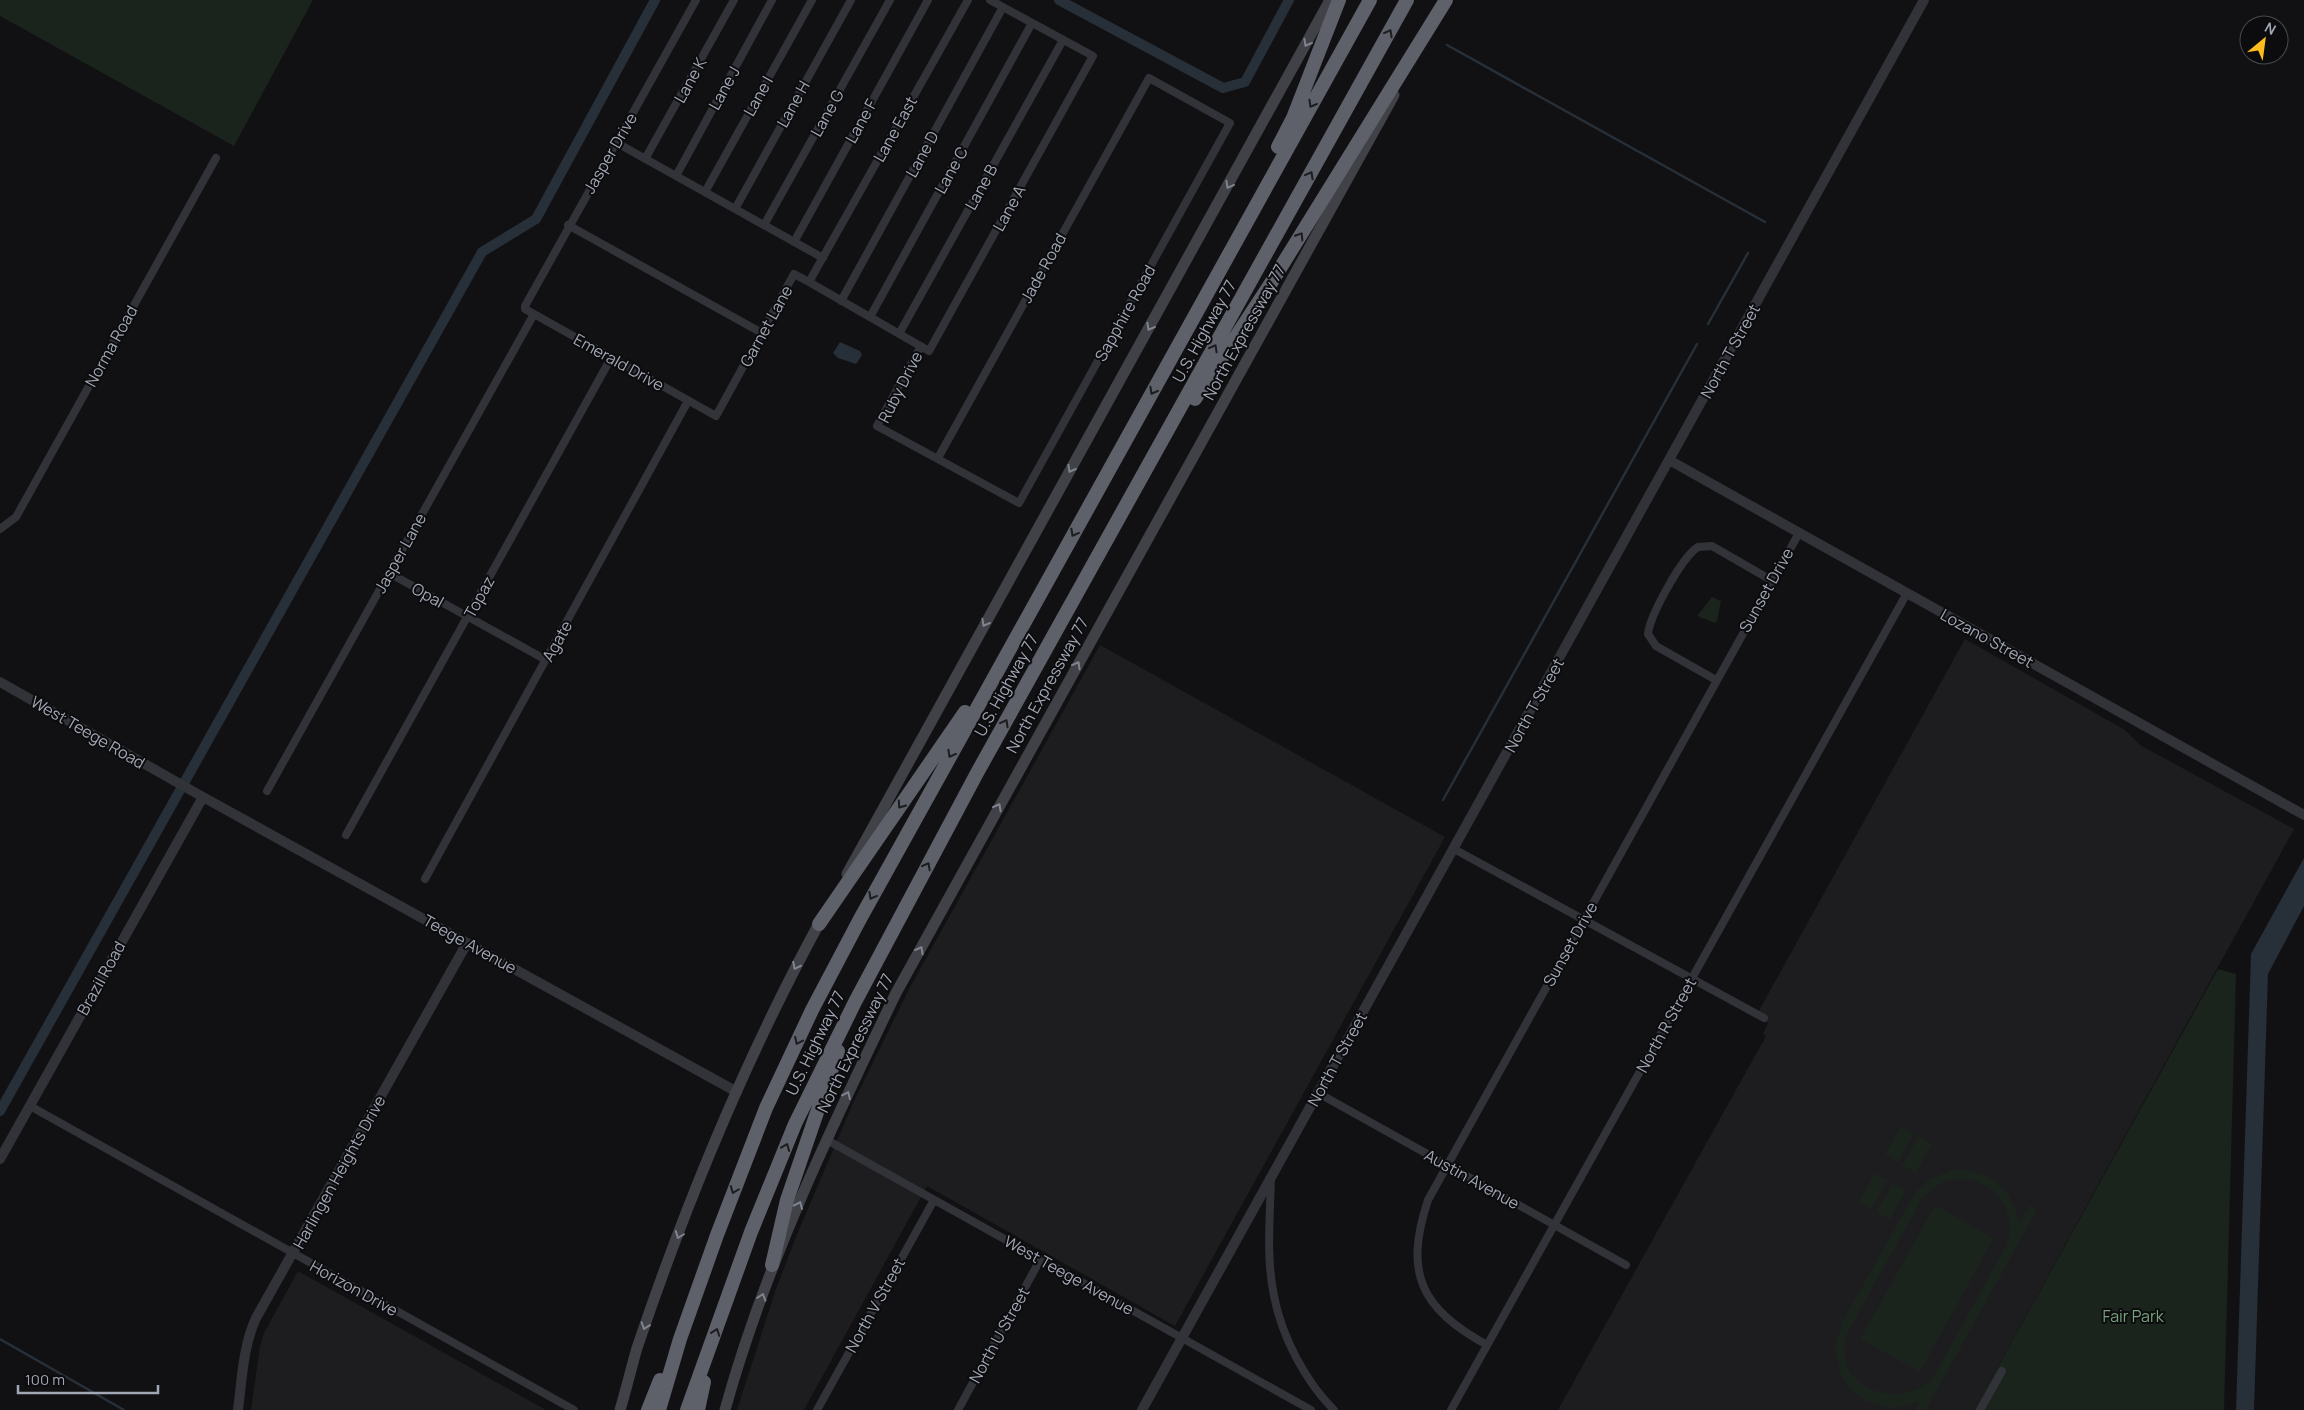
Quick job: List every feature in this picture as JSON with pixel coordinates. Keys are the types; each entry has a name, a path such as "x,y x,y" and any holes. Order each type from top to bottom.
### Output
{"highway":[{"path":"1211,287 1293,118 1339,0"},
{"name":"U.S. Highway 77","path":"659,1410 680,1339 716,1235 766,1108 812,1010 860,919 1370,0"},
{"name":"U.S. Highway 77","path":"687,1410 751,1232 795,1124 855,1002 977,773 1407,0"},
{"path":"1131,498 1271,283 1447,0"},
{"path":"819,924 958,723 1051,574"},
{"path":"772,1265 787,1200 855,1002"},
{"path":"648,1410 664,1368 680,1339"},
{"path":"698,1410 704,1387 704,1364"}],"main road":[{"path":"620,1410 654,1300 709,1156 758,1043 819,924 1330,0"},
{"name":"North Expressway 77","path":"725,1410 772,1265 827,1140 903,980 1447,0"}],"street":[{"name":"Jasper Drive","path":"525,306 568,225 696,0"},
{"name":"Lane K","path":"645,159 734,0"},
{"name":"Lane J","path":"676,176 772,0"},
{"name":"Lane I","path":"704,192 812,0"},
{"name":"Lane H","path":"735,209 851,0"},
{"name":"Lane G","path":"764,225 890,0"},
{"name":"Lane F","path":"794,242 928,0"},
{"name":"Lane East","path":"822,258 968,0"},
{"path":"990,0 1063,40"},
{"name":"North T Street","path":"1142,1410 1924,0"},
{"name":"Lane D","path":"841,301 1003,7"},
{"name":"Lane C","path":"870,317 1032,23"},
{"name":"Lane A","path":"921,346 929,351 1092,56 1063,40"},
{"name":"Lane B","path":"899,334 1063,40"},
{"name":"Jade Road","path":"938,458 1149,78 1230,123"},
{"name":"Sapphire Road","path":"1020,502 1230,123"},
{"path":"616,143 822,258"},
{"name":"Norma Road","path":"0,529 16,517 216,158"},
{"path":"568,225 762,332"},
{"name":"Garnet Lane","path":"716,416 794,274 809,282 822,258"},
{"name":"Ruby Drive","path":"809,282 921,346 877,426 1020,502"},
{"name":"Emerald Drive","path":"525,306 525,309 716,416"},
{"name":"Jasper Lane","path":"267,791 534,314"},
{"name":"Topaz","path":"346,835 611,358"},
{"name":"Agate","path":"425,879 688,401"},
{"name":"Lozano Street","path":"1669,460 2304,815"},
{"name":"Sunset Drive","path":"1487,1345 1457,1327 1441,1312 1428,1295 1419,1273 1416,1261 1419,1227 1428,1200 1771,580 1799,533"},
{"path":"1716,680 1656,646 1648,634 1651,618 1686,558 1698,546 1712,546 1771,580"},
{"name":"Opal","path":"389,573 546,660"},
{"name":"North R Street","path":"1452,1410 1907,593"},
{"name":"West Teege Road","path":"0,682 199,795"},
{"name":"Teege Avenue","path":"199,795 737,1092"},
{"name":"Brazil Road","path":"0,1158 199,795"},
{"path":"1454,848 1764,1018"},
{"name":"Harlingen Heights Drive","path":"238,1410 249,1332 467,943"},
{"name":"Austin Avenue","path":"1318,1093 1626,1265"},
{"name":"Horizon Drive","path":"30,1106 574,1410"},
{"name":"West Teege Avenue","path":"827,1140 1183,1338 1300,1407 1311,1410"},
{"path":"1271,1178 1269,1251 1274,1296 1284,1329 1299,1361 1334,1410"},
{"name":"North V Street","path":"817,1410 934,1200"},
{"name":"North U Street","path":"958,1410 1040,1260"},
{"path":"1980,1410 2002,1372"}],"shaded area":[{"path":"840,342 860,351 862,355 856,364 838,358 833,353"},
{"path":"1965,639 2125,730 2140,745 2294,829 1974,1410 1558,1410 1766,1036 1763,1034 1768,1023 1756,1016"},
{"path":"1100,645 1445,837 1175,1326 927,1186 804,1410 737,1410 776,1289 853,1103 909,989"},
{"path":"2304,858 2304,906 2268,974 2254,1410 2236,1410 2251,954"},
{"path":"298,1271 546,1410 251,1410 260,1346 264,1333"}],"green space":[{"path":"0,0 313,0 234,146 0,16"},
{"path":"1712,597 1721,601 1715,623 1697,616"},
{"name":"Fair Park","path":"2218,969 2236,974 2224,1410 1974,1410"},
{"path":"1901,1126 1914,1134 1898,1163 1885,1155"},
{"path":"1919,1136 1932,1144 1916,1173 1902,1165"},
{"path":"1954,1170 1967,1170 1978,1173 1997,1183 2005,1191 2016,1211 2019,1223 2029,1205 2037,1210 1926,1410 1916,1410 1920,1402 1891,1408 1865,1401 1851,1390 1841,1375 1835,1348 1842,1322 1916,1191 1929,1179","holes":["1956,1179 1969,1180 1991,1190 2005,1207 2009,1219 2007,1244 1931,1381 1916,1389 1900,1393 1884,1393 1869,1388 1857,1380 1848,1368 1844,1352 1847,1334 1923,1197 1941,1183"]},
{"path":"1875,1173 1888,1180 1872,1209 1858,1202"},
{"path":"1893,1183 1906,1190 1890,1219 1876,1212"},
{"path":"1935,1205 1994,1238 1920,1372 1860,1339"}],"waterway":[{"path":"0,1111 482,252 536,219 655,0"},
{"path":"1059,0 1223,88 1245,82 1289,0"},
{"path":"1447,45 1765,222"},
{"path":"1708,324 1748,253"},
{"path":"1443,800 1697,344"},
{"path":"0,1339 124,1410"}]}
